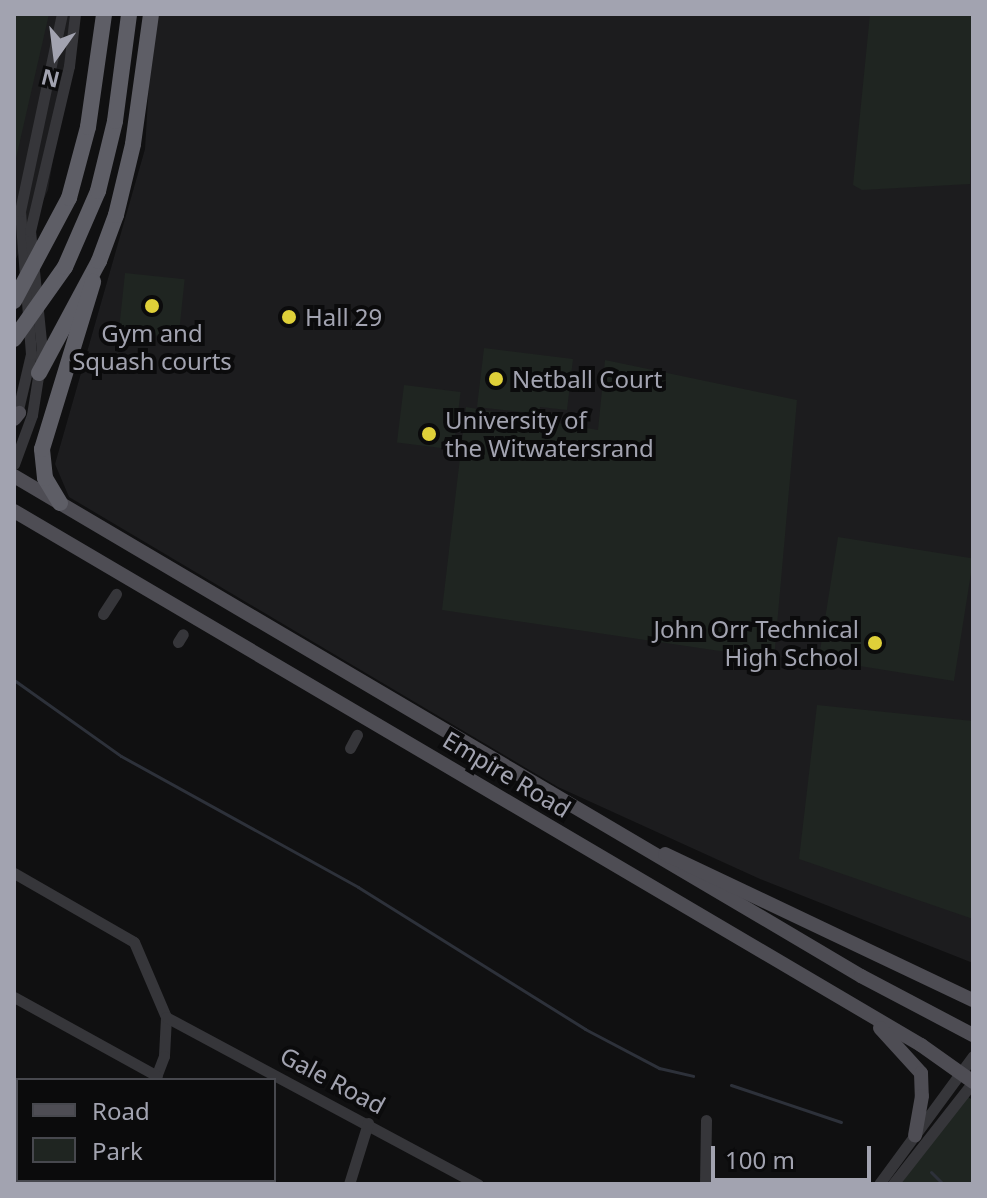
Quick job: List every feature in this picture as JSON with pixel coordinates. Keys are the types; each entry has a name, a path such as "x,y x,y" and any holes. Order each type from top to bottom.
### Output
{"highway":[{"path":"14,301 56,228 72,187 88,127 104,14"},
{"path":"14,339 65,267 98,191 115,121 129,14"},
{"path":"60,503 45,478 42,449 125,184 151,14"},
{"path":"39,373 99,261"}],"main road":[{"name":"Empire Road","path":"14,476 649,852 973,1035"},
{"name":"Empire Road","path":"14,511 861,1010 973,1082"},
{"path":"649,852 693,864 973,1000"},
{"path":"861,1010 910,1056 921,1073 922,1096 915,1135"}],"street":[{"path":"16,418 31,354 20,211 62,14"},
{"path":"14,464 32,415 42,336 30,231 69,66 75,14"},
{"path":"103,614 116,594"},
{"path":"350,748 357,735"},
{"path":"14,873 134,942 166,1017 156,1078 14,997"},
{"name":"Gale Road","path":"166,1017 265,1075"},
{"path":"879,1184 973,1056"},
{"name":"Gale Road","path":"276,1080 368,1123 478,1184"},
{"path":"893,1184 973,1082"},
{"path":"705,1184 706,1120"},
{"path":"349,1184 368,1123"}],"shaded area":[{"path":"14,14 77,14 48,190 14,263"},
{"name":"University of the Witwatersrand","path":"153,14 973,14 973,963 760,879 558,787 69,497 55,464 145,149"}],"green space":[{"path":"14,14 49,14 14,167"},
{"path":"870,14 973,14 970,184 862,190 853,185"},
{"name":"Gym and Squash courts","path":"125,273 185,279 179,338 119,332"},
{"path":"484,348 573,359 567,410 540,407 539,414 477,407"},
{"path":"605,360 797,400 774,659 442,610 466,407 598,430"},
{"path":"404,385 461,392 454,450 397,443"},
{"path":"838,537 973,558 954,681 819,659"},
{"path":"817,705 973,721 973,919 799,859"},
{"path":"961,1093 973,1100 973,1184 901,1184"}],"waterway":[{"path":"14,680 121,756 358,887 585,1029 659,1068 693,1076"},
{"path":"731,1085 841,1122"},
{"path":"931,1172 943,1184"}],"place":[{"name":"Gym and Squash courts","path":"152,306"},
{"name":"Hall 29","path":"289,317"},
{"name":"Netball Court","path":"496,379"},
{"name":"University of the Witwatersrand","path":"429,434"},
{"name":"John Orr Technical High School","path":"875,643"}]}
